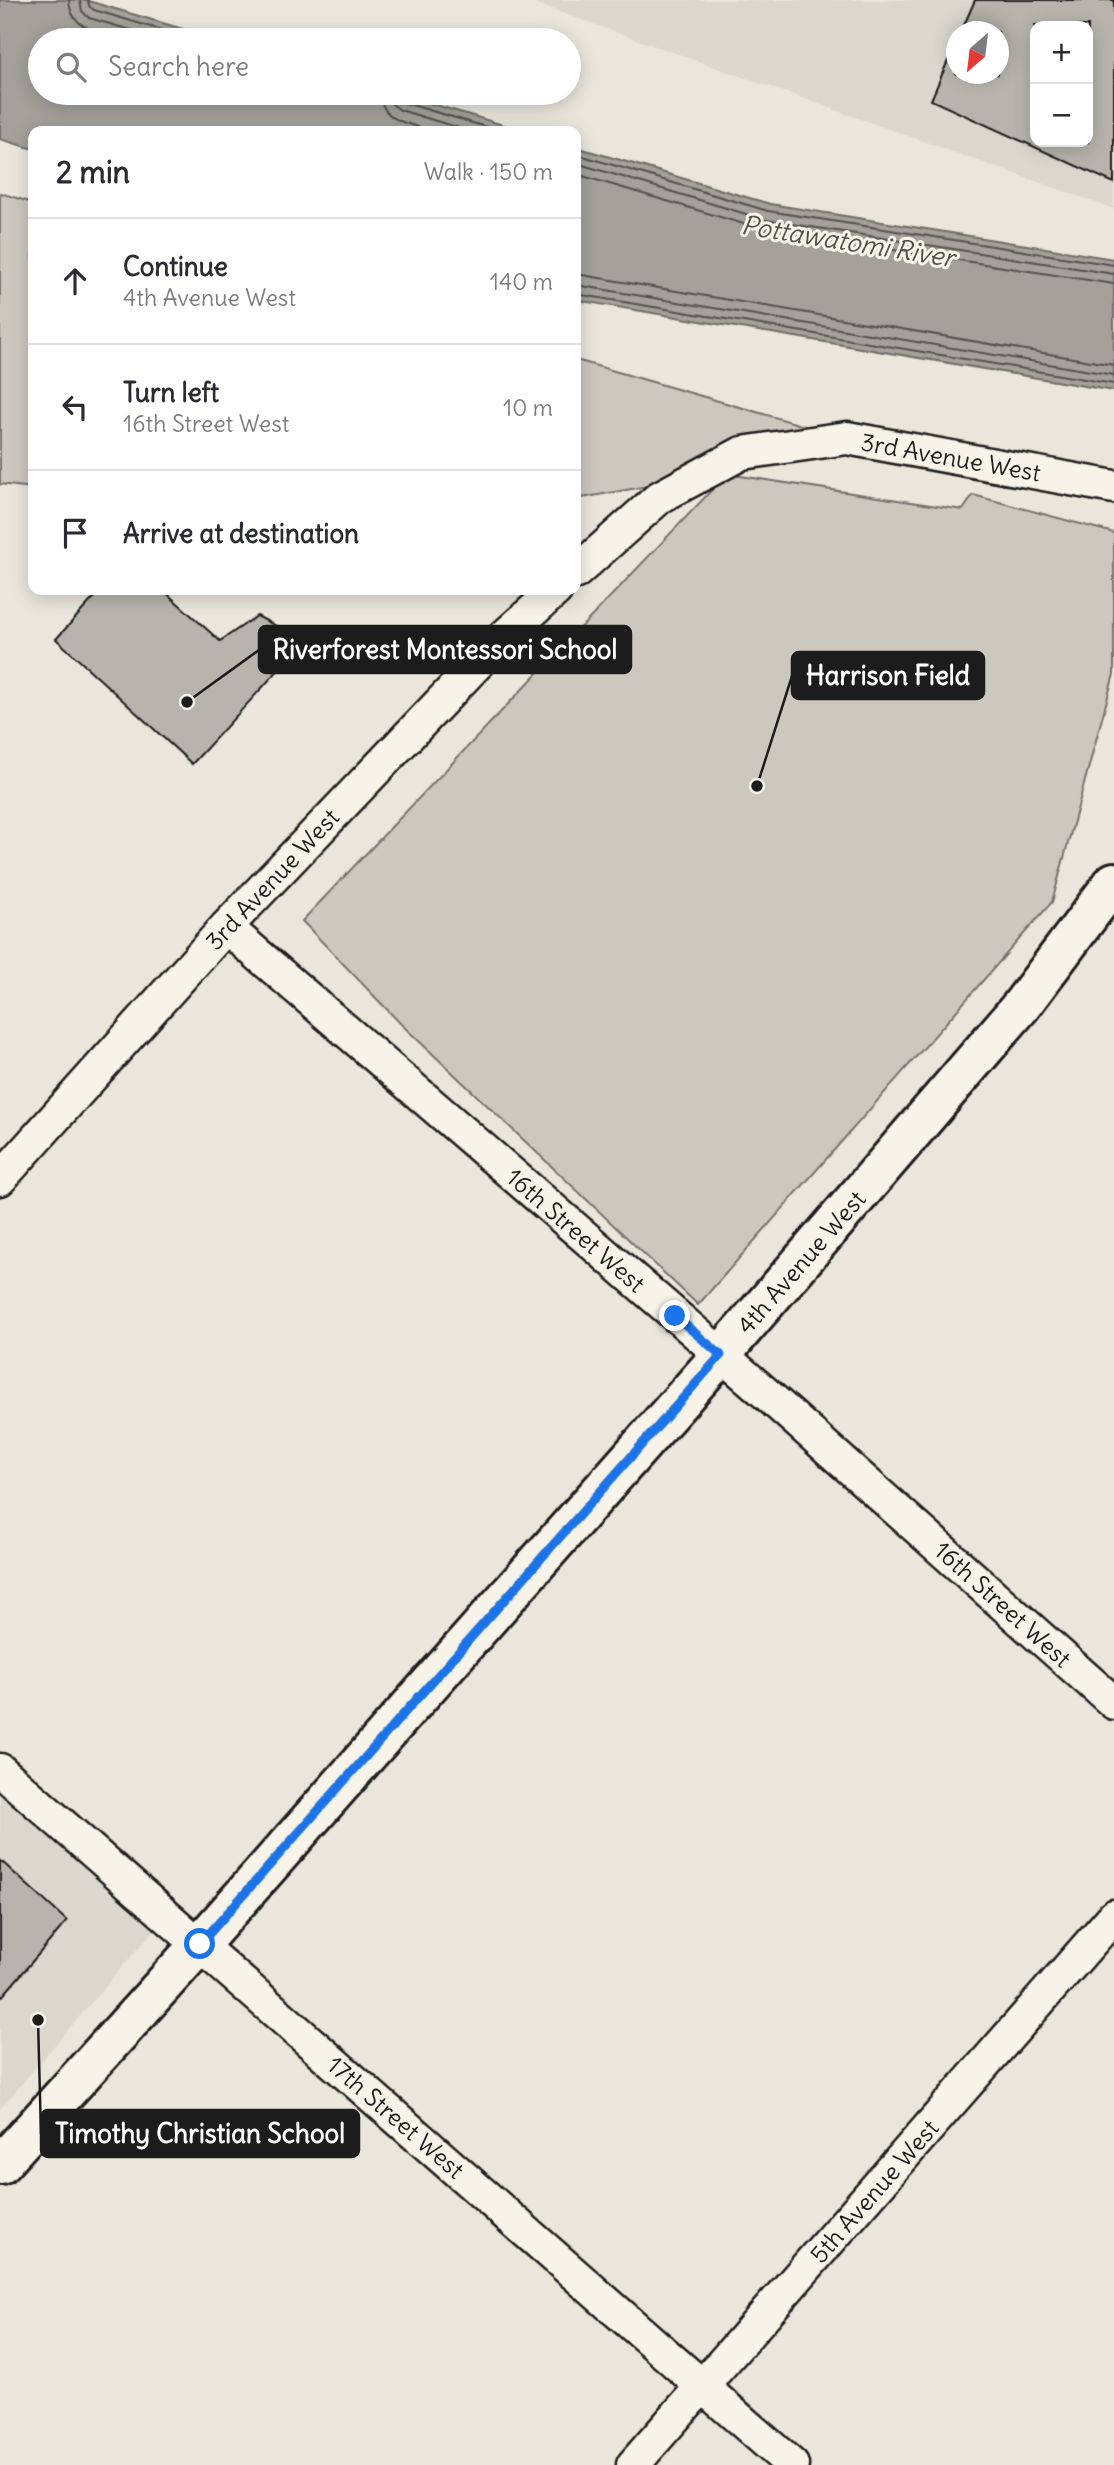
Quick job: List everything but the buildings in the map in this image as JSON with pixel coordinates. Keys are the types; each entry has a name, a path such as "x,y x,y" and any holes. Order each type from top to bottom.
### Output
{"street":[{"name":"3rd Avenue West","path":"581,568 660,497 742,453 847,438 1114,487"},
{"name":"3rd Avenue West","path":"0,1179 226,926 498,642 550,595"},
{"name":"4th Avenue West","path":"0,2165 200,1944 721,1355 1021,1006 1114,882"},
{"name":"16th Street West","path":"226,926 721,1355 1114,1703"},
{"name":"17th Street West","path":"0,1770 792,2465"},
{"name":"5th Avenue West","path":"633,2465 1114,1916"}],"shaded area":[{"path":"526,0 1114,0 1114,209"},
{"path":"0,193 28,201 28,487 0,484"},
{"path":"581,361 847,438 659,484 581,498"},
{"path":"727,474 963,510 973,495 1114,533 1114,674 1052,902 698,1305 401,1024 302,921"},
{"path":"0,1794 154,1930 0,2109"}],"water":[{"path":"0,0 85,0 180,28 28,28 28,105 436,105 507,126 28,126 28,147 0,139"},
{"name":"Pottawatomi River","path":"581,148 770,204 1114,259 1114,391 581,301"}],"place":[{"name":"Riverforest Montessori School","path":"187,702"},
{"name":"Harrison Field","path":"757,786"},
{"name":"Timothy Christian School","path":"38,2020"}],"route":[{"path":"200,1944 721,1355 675,1316"}]}
